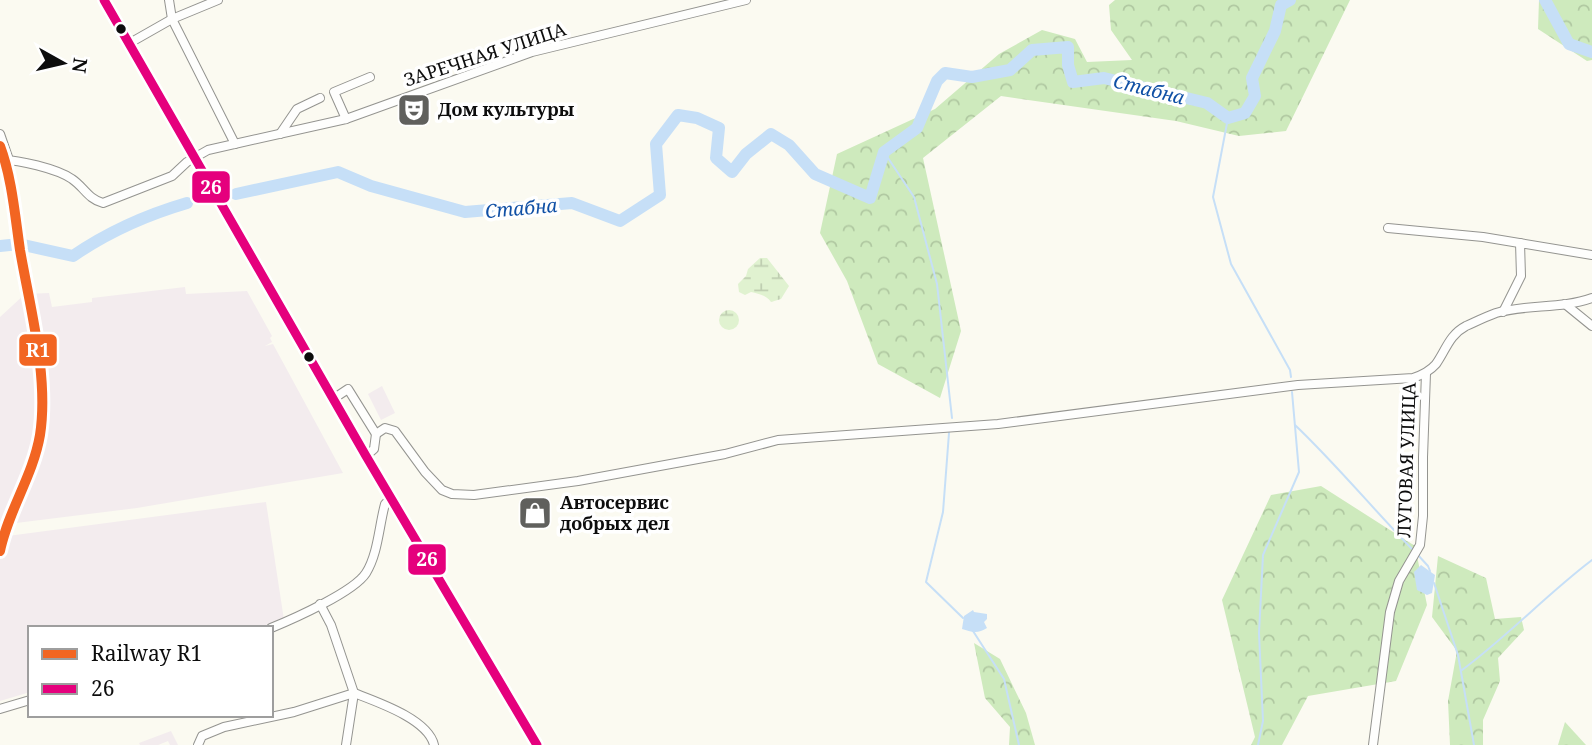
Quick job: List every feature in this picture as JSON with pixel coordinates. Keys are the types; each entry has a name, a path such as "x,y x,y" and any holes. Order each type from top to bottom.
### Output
{"main road":[{"path":"104,0 366,456 537,745"}],"street":[{"path":"169,0 172,19 235,144"},
{"path":"128,44 172,19 218,0"},
{"name":"ЗАРЕЧНАЯ УЛИЦА","path":"5,160 19,160 70,177 93,200 103,203 172,176 198,162 208,150 346,119 532,52 746,0"},
{"path":"346,119 334,92 370,77"},
{"path":"280,134 298,108 320,97"},
{"path":"0,134 5,160"},
{"path":"1388,228 1483,237 1592,255"},
{"path":"1503,312 1521,276 1520,243"},
{"path":"376,434 385,428 395,431 442,490 452,494 474,495 578,481 725,454 778,440 998,424 1298,385 1413,378 1426,373 1436,364 1450,339 1461,329 1503,312 1592,298"},
{"path":"1564,304 1592,326"},
{"name":"ЛУГОВАЯ УЛИЦА","path":"1373,745 1382,654 1390,612 1399,581 1416,553 1423,516 1426,373"},
{"path":"333,399 348,389 376,434 374,449 366,456"},
{"path":"273,627 358,582 367,571 385,504 391,498"},
{"path":"320,604 331,625 354,693 346,745"},
{"path":"273,716 354,693 413,720 432,737 434,745"},
{"path":"0,709 28,701"},
{"path":"198,745 202,736 224,727 271,717"}],"shaded area":[{"path":"185,287 186,294 247,291 272,336 272,342 265,346 273,344 343,473 137,508 0,525 0,317 25,294 49,293 52,307 92,302 92,298"},
{"path":"382,386 395,413 381,420 368,394"},
{"path":"266,502 284,620 262,626 28,626 28,693 0,701 0,537"},
{"path":"171,731 178,745 170,745 168,741 158,745 139,743"}],"green space":[{"path":"1115,0 1350,0 1286,131 1239,136 1176,121 1001,96 923,158 961,331 940,398 878,364 847,281 820,233 837,154 935,109 999,54 1042,30 1075,39 1087,62 1132,60 1111,30 1109,5"},
{"path":"1539,0 1592,0 1592,60 1587,61 1538,29"},
{"path":"760,258 767,258 789,286 781,299 771,302 760,294 751,292 745,295 739,292 738,284"},
{"path":"729,310 736,313 739,320 736,327 729,330 722,327 719,320 722,313"},
{"path":"1321,486 1415,546 1427,605 1396,681 1308,696 1282,745 1251,745 1255,737 1222,600 1271,495"},
{"path":"1438,556 1486,578 1495,619 1521,617 1524,630 1498,658 1500,681 1483,720 1483,745 1450,745 1448,701 1457,651 1432,617"},
{"path":"974,643 1000,659 1026,713 1035,745 1009,745 1010,727 985,698"},
{"path":"1565,722 1586,745 1558,745"}],"water":[{"path":"1421,565 1435,575 1432,593 1427,595 1417,590 1414,572"},
{"path":"973,610 987,614 984,622 987,628 974,632 962,629 964,616"}],"waterway":[{"name":"Стабна","path":"236,194 338,172 371,186 465,212 572,203 620,221 660,195 656,144 678,115 697,118 719,128 716,158 732,172 746,154 771,134 789,145 815,174 870,198 884,152 917,128 937,81 945,73 972,77 1010,70 1032,50 1068,47 1068,65 1073,82 1104,78 1207,103 1228,118 1245,113 1255,96 1252,78 1275,31 1281,5 1290,0"},
{"name":"Стабна","path":"1545,0 1569,44 1592,52"},
{"path":"1228,118 1213,197 1231,264 1290,370 1291,377"},
{"path":"884,152 914,197 937,284 952,418"},
{"name":"Стабна","path":"0,246 19,244 73,256 128,225 187,203"},
{"path":"1258,745 1263,721 1259,633 1263,555 1299,472 1292,392"},
{"path":"1295,425 1413,550"},
{"path":"949,433 943,512 926,582 963,618"},
{"path":"1417,554 1430,571"},
{"path":"1462,670 1592,560"},
{"path":"1434,583 1458,655 1474,745"},
{"path":"973,631 1004,679 1019,745"}],"rail line":[{"name":"R1","path":"0,146 10,184 37,342 42,390 37,450 0,551"}],"transit line":[{"name":"26","path":"104,0 366,456 537,745"}],"place":[{"name":"Дом культуры","path":"414,110"},
{"name":"Автосервис добрых дел","path":"535,513"}]}
